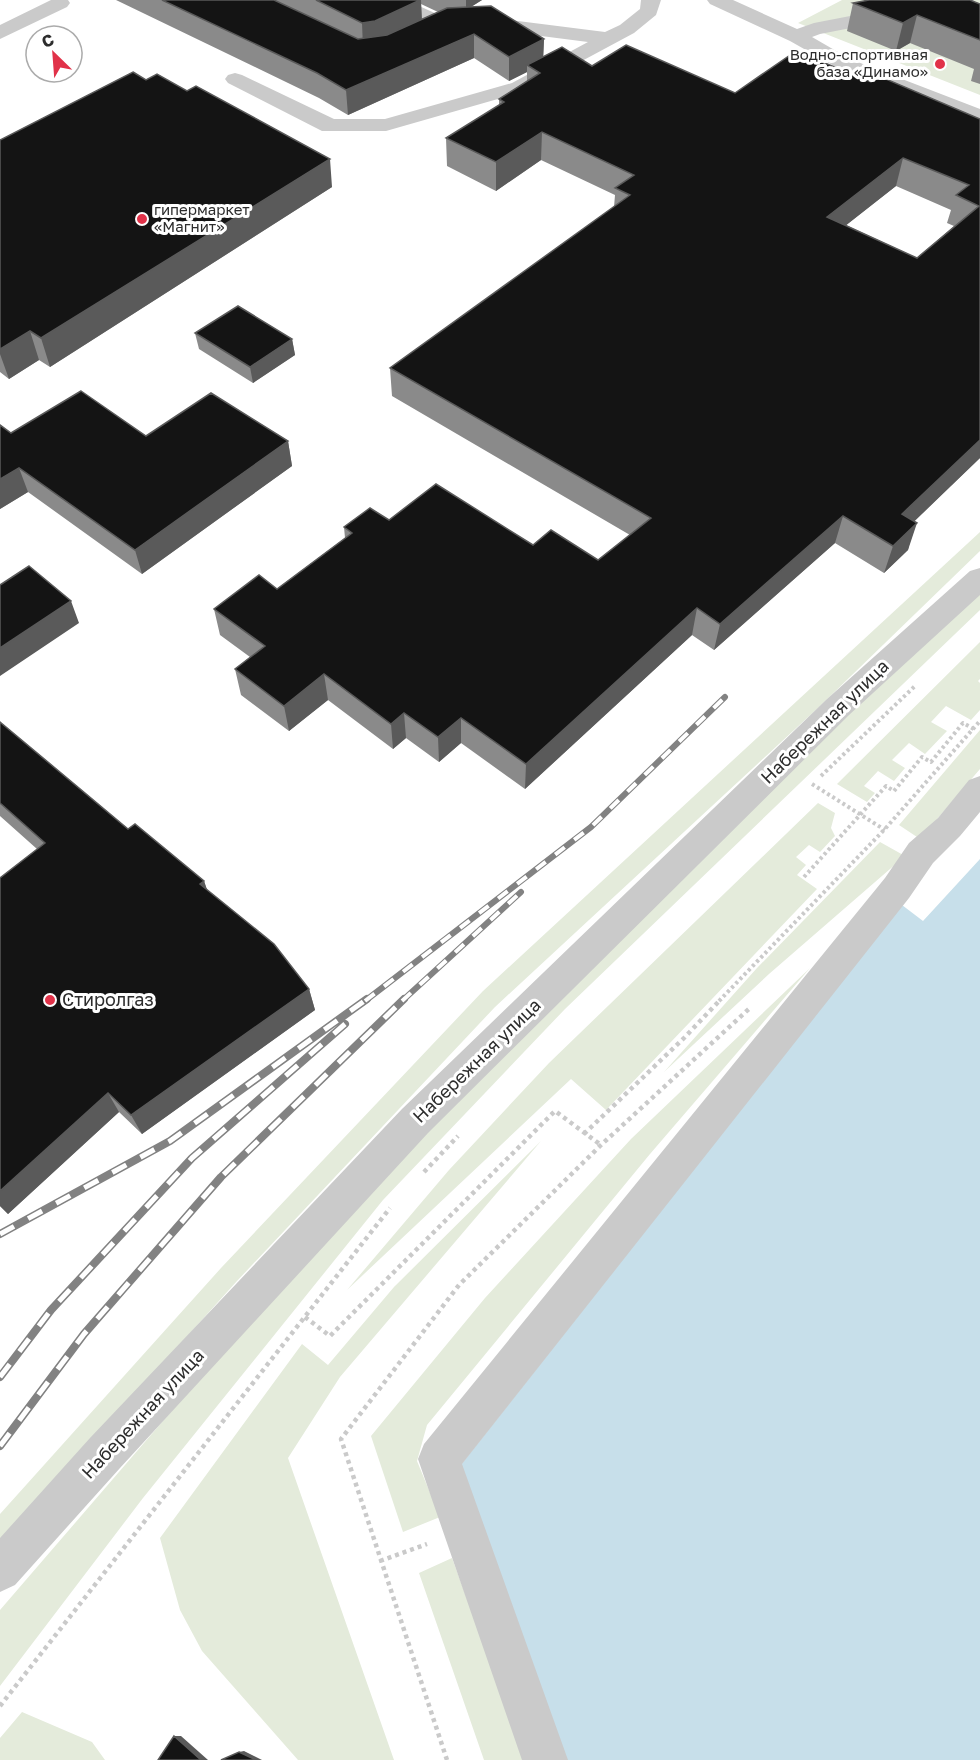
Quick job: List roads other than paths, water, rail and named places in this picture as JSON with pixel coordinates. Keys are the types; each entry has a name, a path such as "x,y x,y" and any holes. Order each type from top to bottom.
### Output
{"street":[{"path":"0,33 60,3 55,0"},
{"path":"390,0 443,24"},
{"path":"235,79 330,126 386,125 519,87 627,29 649,11 651,0"},
{"path":"717,0 797,37 843,63 980,116"},
{"path":"797,37 814,29 964,0"},
{"path":"423,34 443,24 489,22 608,39"},
{"name":"Набережная улица","path":"0,1570 415,1121 838,707 980,578"},
{"path":"545,1760 439,1459 897,888 921,854 949,827 980,789"}],"water":[{"path":"980,859 980,1760 566,1760 452,1476 902,905 923,921"}],"railway":[{"path":"365,1001 591,827 725,697"},
{"path":"402,1001 521,892"},
{"path":"0,1234 170,1141 367,999"},
{"path":"0,1446 84,1334 221,1177 404,999"},
{"path":"0,1377 51,1310 192,1158 345,1024"}],"place":[{"name":"Водно-спортивная база «Динамо»","path":"940,64"},
{"name":"гипермаркет «Магнит»","path":"142,219"},
{"name":"Стиролгаз","path":"50,1000"}]}
